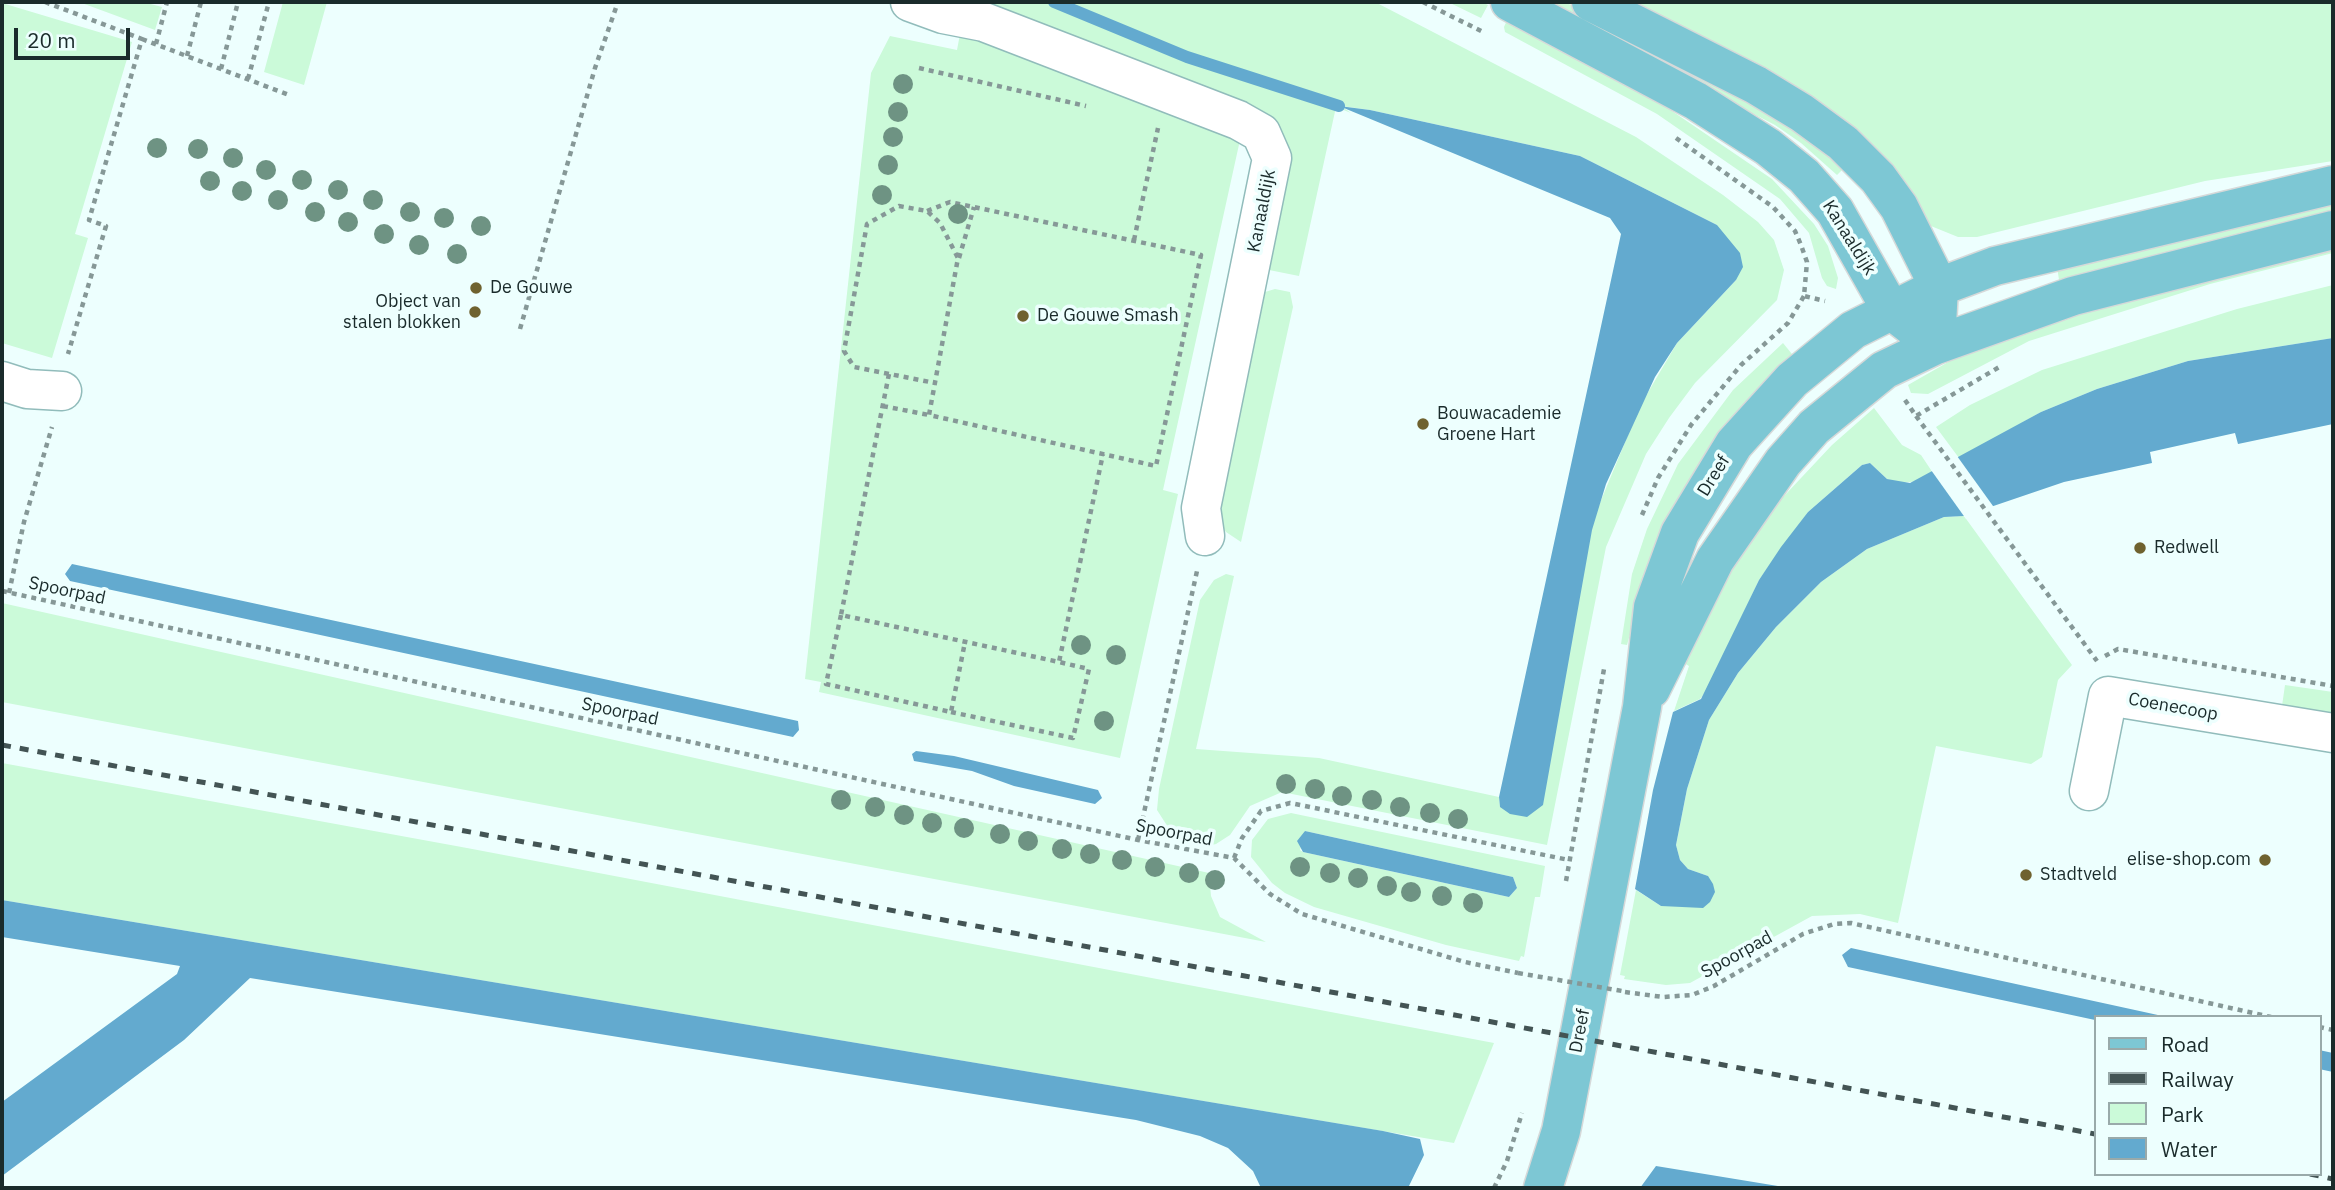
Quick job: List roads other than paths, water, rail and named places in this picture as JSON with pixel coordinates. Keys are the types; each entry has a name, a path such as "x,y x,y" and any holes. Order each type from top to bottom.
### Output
{"main road":[{"name":"Kanaaldijk","path":"1510,2 1696,101 1768,147 1804,176 1835,211 1891,310 1936,345"},
{"path":"1591,2 1756,85 1802,113 1843,143 1878,178 1899,207 1939,287 1936,345 2073,296 2333,230"},
{"path":"1891,310 1939,287 1995,266 2333,185"},
{"name":"Dreef","path":"1543,1188 1561,1130 1642,707 1653,607 1679,533 1734,444 1792,380 1853,330 1891,310"},
{"name":"Dreef","path":"1642,707 1683,630 1715,560 1783,462 1814,427 1884,370 1936,345"}],"street":[{"name":"Kanaaldijk","path":"911,2 943,14 984,22 1238,120 1261,133 1272,158 1201,508 1205,536"},
{"path":"2,381 27,389 62,391"},
{"name":"Coenecoop","path":"2089,791 2102,678 2333,733"}],"water":[{"path":"1339,106 1370,110 1580,156 1717,225 1740,253 1743,267 1736,280 1677,343 1655,377 1606,484 1592,530 1543,805 1527,817 1510,814 1500,807 1499,797 1621,234 1610,218"},
{"path":"2333,338 2333,424 2238,444 2235,433 2150,452 2152,463 2064,482 1964,516 1944,517 1867,549 1821,582 1776,627 1738,673 1709,720 1687,789 1676,845 1680,860 1688,869 1708,876 1713,884 1715,892 1710,902 1703,908 1661,906 1635,889 1653,790 1673,712 1701,699 1759,580 1781,547 1808,512 1862,465 1870,463 1887,479 1910,483 2041,412 2097,389 2188,361"},
{"path":"72,564 798,721 799,730 793,737 70,581 65,574"},
{"path":"916,751 954,756 1098,790 1102,798 1095,804 1014,786 972,771 914,761 912,754"},
{"path":"1305,831 1513,877 1517,888 1509,897 1303,852 1297,841"},
{"path":"2,900 1383,1131 1420,1139 1424,1155 1408,1188 1261,1188 1253,1171 1228,1148 1200,1136 1136,1120 250,978 184,1040 2,1176 2,1102 177,974 180,966 2,937"},
{"path":"1851,948 2158,1015 2094,1015 2094,1020 1848,967 1842,955"},
{"path":"2321,1050 2333,1053 2333,1072 2321,1069"},
{"path":"1656,1166 1790,1188 1640,1188"}],"waterway":[{"path":"1054,2 1187,57 1339,106"}],"railway":[{"path":"2,745 2094,1134"},
{"path":"2319,1176 2333,1179"}],"place":[{"name":"De Gouwe","path":"476,288"},
{"name":"Object van stalen blokken","path":"475,312"},
{"name":"De Gouwe Smash","path":"1023,316"},
{"name":"Bouwacademie Groene Hart","path":"1423,424"},
{"name":"Redwell","path":"2140,548"},
{"name":"elise-shop.com","path":"2265,860"},
{"name":"Stadtveld","path":"2026,875"}]}
